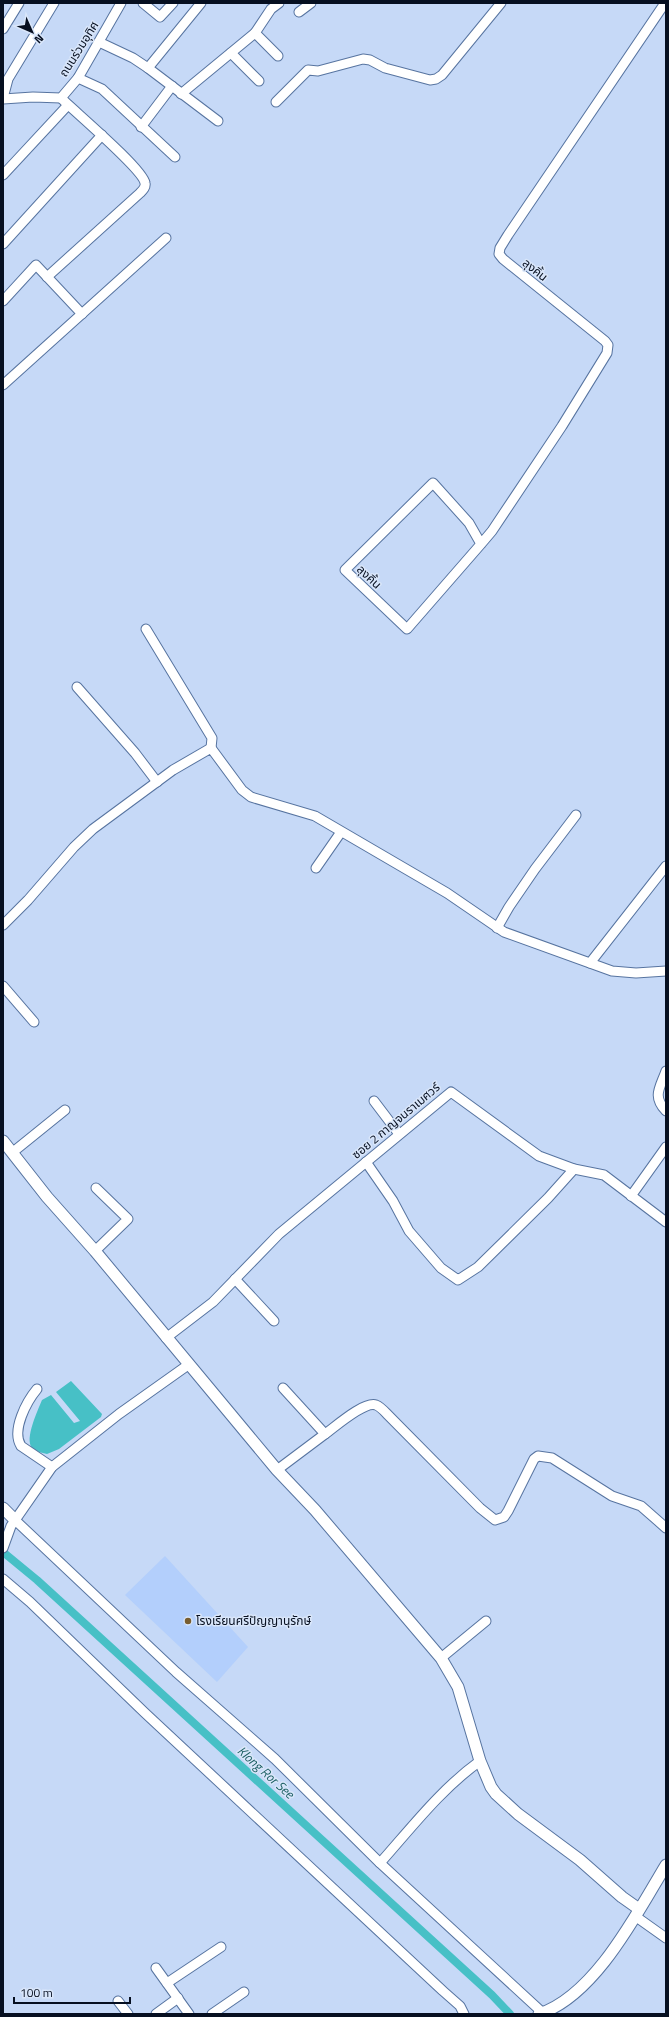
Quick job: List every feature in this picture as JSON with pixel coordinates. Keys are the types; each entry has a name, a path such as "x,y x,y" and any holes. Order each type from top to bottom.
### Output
{"street":[{"path":"3,29 19,3"},
{"path":"47,277 145,187 143,179 102,135 61,98 3,98 8,79 54,3"},
{"name":"ถนนร่วมอุทิศ","path":"61,98 78,78 120,3"},
{"path":"143,3 160,17 174,3"},
{"path":"148,68 201,3"},
{"path":"181,94 255,33 271,10 278,3"},
{"path":"299,12 311,3"},
{"path":"276,102 308,70 318,71 360,59 370,60 389,69 430,80 436,79 442,75 500,3"},
{"name":"ลุงคิ้น","path":"481,544 469,523 433,484 345,570 407,629 481,544 516,497 562,426 606,353 608,348 602,338 502,259 499,251 508,235 665,3"},
{"path":"255,33 278,56"},
{"path":"99,42 133,58 218,121"},
{"path":"231,53 259,81"},
{"path":"78,78 102,89 175,158"},
{"path":"141,127 172,86"},
{"path":"3,175 68,105"},
{"path":"3,244 102,135"},
{"path":"3,386 166,238"},
{"path":"3,300 36,265 82,314"},
{"path":"146,629 212,738 211,748 242,790 251,797 315,816 460,902 497,928 529,942 616,972 636,973 666,971"},
{"path":"77,687 135,753 157,782"},
{"path":"3,925 83,838 157,782 192,758 211,748"},
{"path":"497,928 509,907 576,815"},
{"path":"316,868 342,832"},
{"path":"590,963 666,866"},
{"path":"3,986 34,1022"},
{"path":"666,1071 657,1098 660,1105 666,1111"},
{"name":"ซอย 2 กาญจนราเมศวร์","path":"166,1338 213,1302 279,1234 451,1092 539,1156 574,1168 604,1175 666,1222"},
{"path":"374,1101 399,1134"},
{"path":"13,1152 65,1110"},
{"path":"3,1141 47,1198 95,1251 188,1366 276,1470 315,1510 441,1658 458,1687 480,1761 491,1787 499,1798 580,1860 666,1938"},
{"path":"632,1196 666,1147"},
{"path":"366,1162 393,1201 409,1230 441,1268 458,1280 478,1267 548,1198 574,1168"},
{"path":"95,1251 128,1219 96,1188"},
{"path":"235,1279 274,1321"},
{"path":"3,1548 13,1523 52,1467 119,1414 188,1366"},
{"path":"284,1388 325,1434"},
{"path":"37,1389 23,1409 19,1428 19,1443 21,1446 52,1467"},
{"path":"276,1470 361,1408 371,1404 376,1405 388,1415 480,1508 495,1520 504,1517 508,1512 522,1487 530,1465 538,1456 552,1458 612,1496 641,1506 666,1528"},
{"path":"3,1508 13,1523 274,1759 380,1863 542,2014 568,1999 597,1970 637,1912 666,1865"},
{"path":"3,1579 53,1624 145,1713 299,1856 392,1945 443,1990 463,2010 464,2014"},
{"path":"441,1658 486,1621"},
{"path":"380,1863 426,1809 461,1776 480,1761"},
{"path":"167,1983 221,1947"},
{"path":"156,1968 189,2014"},
{"path":"212,2014 244,1992"},
{"path":"156,2014 178,1998"},
{"path":"118,2001 128,2014"}],"shaded area":[{"path":"71,1381 102,1414 101,1417 59,1449 47,1454 35,1450 30,1444 30,1438 32,1424 42,1400 51,1395 74,1423 80,1421 56,1392"},
{"name":"โรงเรียนศรีปัญญานุรักษ์","path":"165,1556 248,1647 217,1682 125,1595"}],"waterway":[{"name":"Klong Ror See","path":"3,1552 37,1580 492,1995 510,2014"}],"place":[{"name":"โรงเรียนศรีปัญญานุรักษ์","path":"188,1621"}]}
